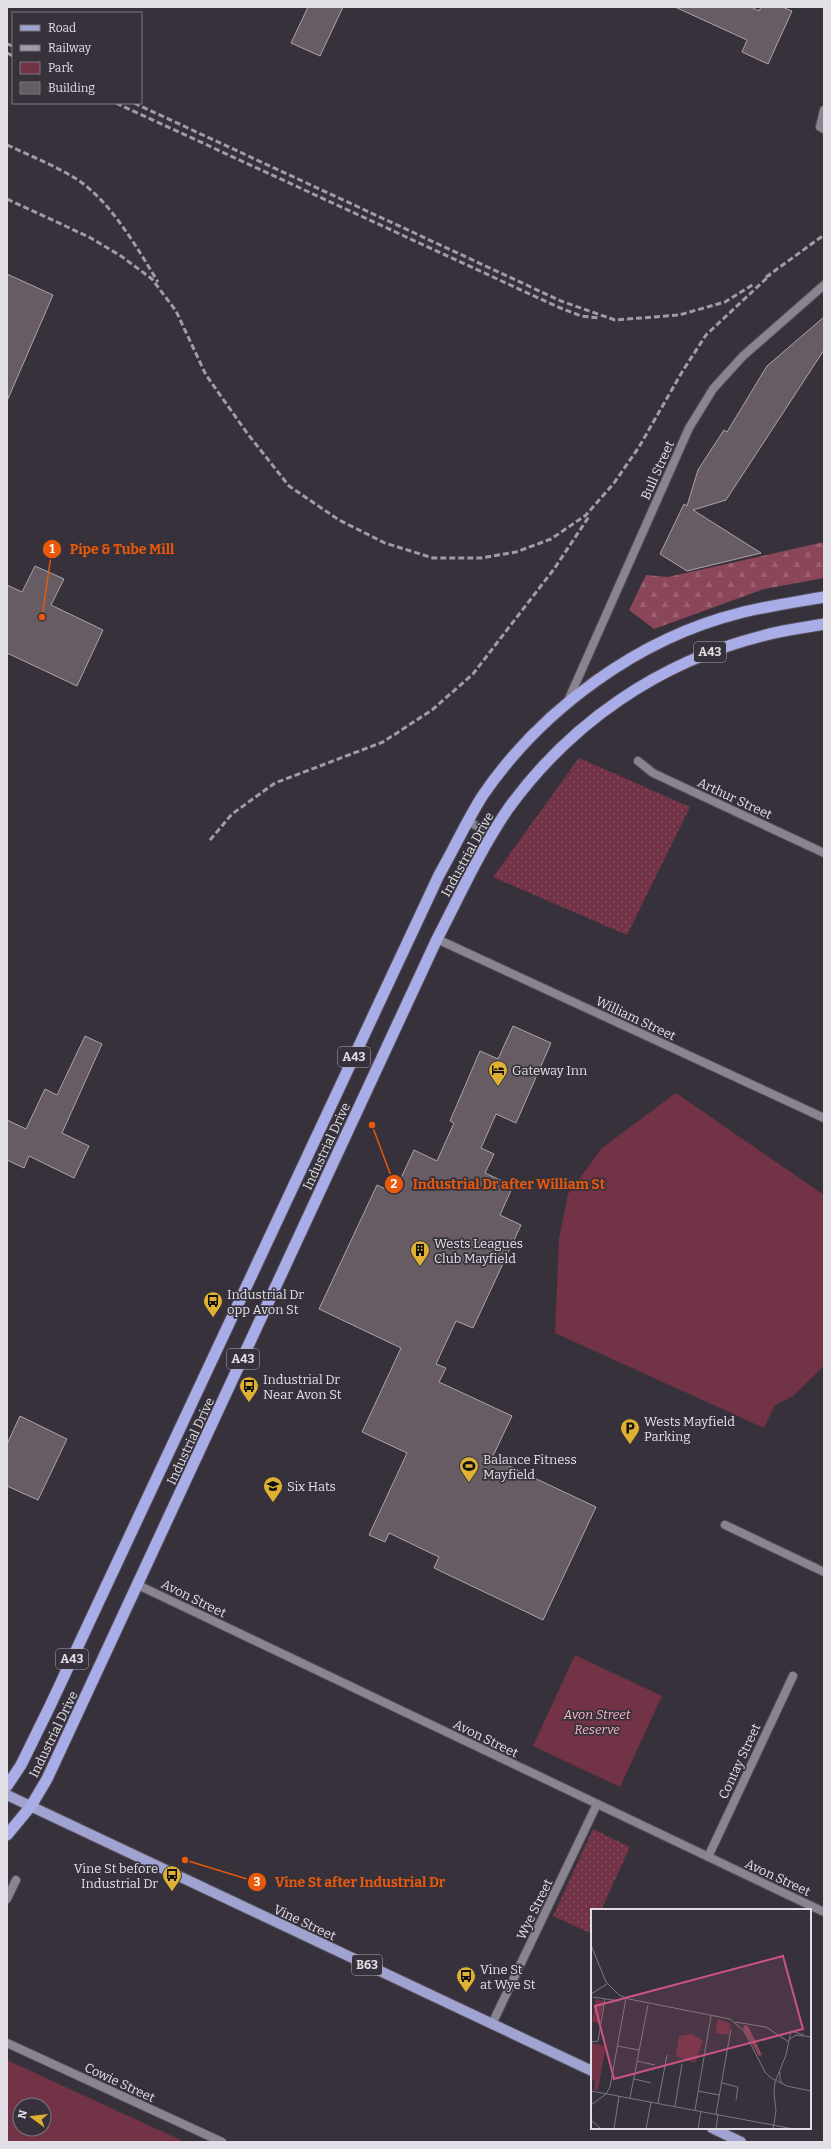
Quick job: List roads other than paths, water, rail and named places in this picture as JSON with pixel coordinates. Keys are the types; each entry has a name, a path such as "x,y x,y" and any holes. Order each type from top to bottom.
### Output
{"highway":[{"name":"Industrial Drive","path":"7,1786 21,1765 50,1706 439,875 483,796 523,745 566,704 588,686 635,656 686,632 740,613 824,597"},
{"name":"Industrial Drive","path":"7,1835 31,1806 47,1779 438,939 477,860 508,810 543,765 585,725 607,707 655,676 709,652 762,636 824,624"}],"main road":[{"name":"Vine Street","path":"7,1795 591,2072"},
{"path":"714,2129 741,2142"}],"street":[{"path":"822,128 824,110"},
{"name":"Bull Street","path":"566,704 689,428 713,389 743,356 824,285"},
{"name":"Arthur Street","path":"638,761 653,773 824,853"},
{"path":"469,822 493,834"},
{"name":"William Street","path":"438,939 824,1118"},
{"path":"725,1525 824,1572"},
{"name":"Avon Street","path":"138,1585 824,1912"},
{"name":"Contay Street","path":"708,1857 793,1676"},
{"name":"Wye Street","path":"492,2024 598,1804"},
{"path":"7,1899 16,1880"},
{"name":"Cowie Street","path":"7,2043 218,2141"}],"railway":[{"path":"7,44 12,46"},
{"path":"7,53 12,56"},
{"path":"118,104 558,307 581,316 599,318"},
{"path":"136,104 561,301 615,320 679,315 725,302 754,284"},
{"path":"7,145 61,170 78,180 90,190 113,213 158,282"},
{"path":"7,199 89,237 121,256 152,279 176,311 206,375 247,433 289,486 339,520 385,543 433,558 481,558 516,552 551,539 586,515 614,483 639,447 682,372 706,335 770,275"},
{"path":"766,277 824,235"},
{"path":"210,840 232,814 275,783 383,742 432,710 473,674 554,569 590,515"}],"place":[{"name":"Pipe & Tube Mill","path":"42,617"},
{"name":"Gateway Inn","path":"498,1087"},
{"name":"Industrial Dr after William St","path":"372,1125"},
{"name":"Wests Leagues Club Mayfield","path":"420,1267"},
{"name":"Industrial Dr opp Avon St","path":"213,1318"},
{"name":"Industrial Dr Near Avon St","path":"249,1403"},
{"name":"Wests Mayfield Parking","path":"630,1445"},
{"name":"Balance Fitness Mayfield","path":"469,1483"},
{"name":"Six Hats","path":"273,1503"},
{"name":"Vine St after Industrial Dr","path":"185,1860"},
{"name":"Vine St before Industrial Dr","path":"172,1892"},
{"name":"Vine St at Wye St","path":"466,1993"}],"park label":[{"name":"Avon Street Reserve","path":"597,1722"}]}
